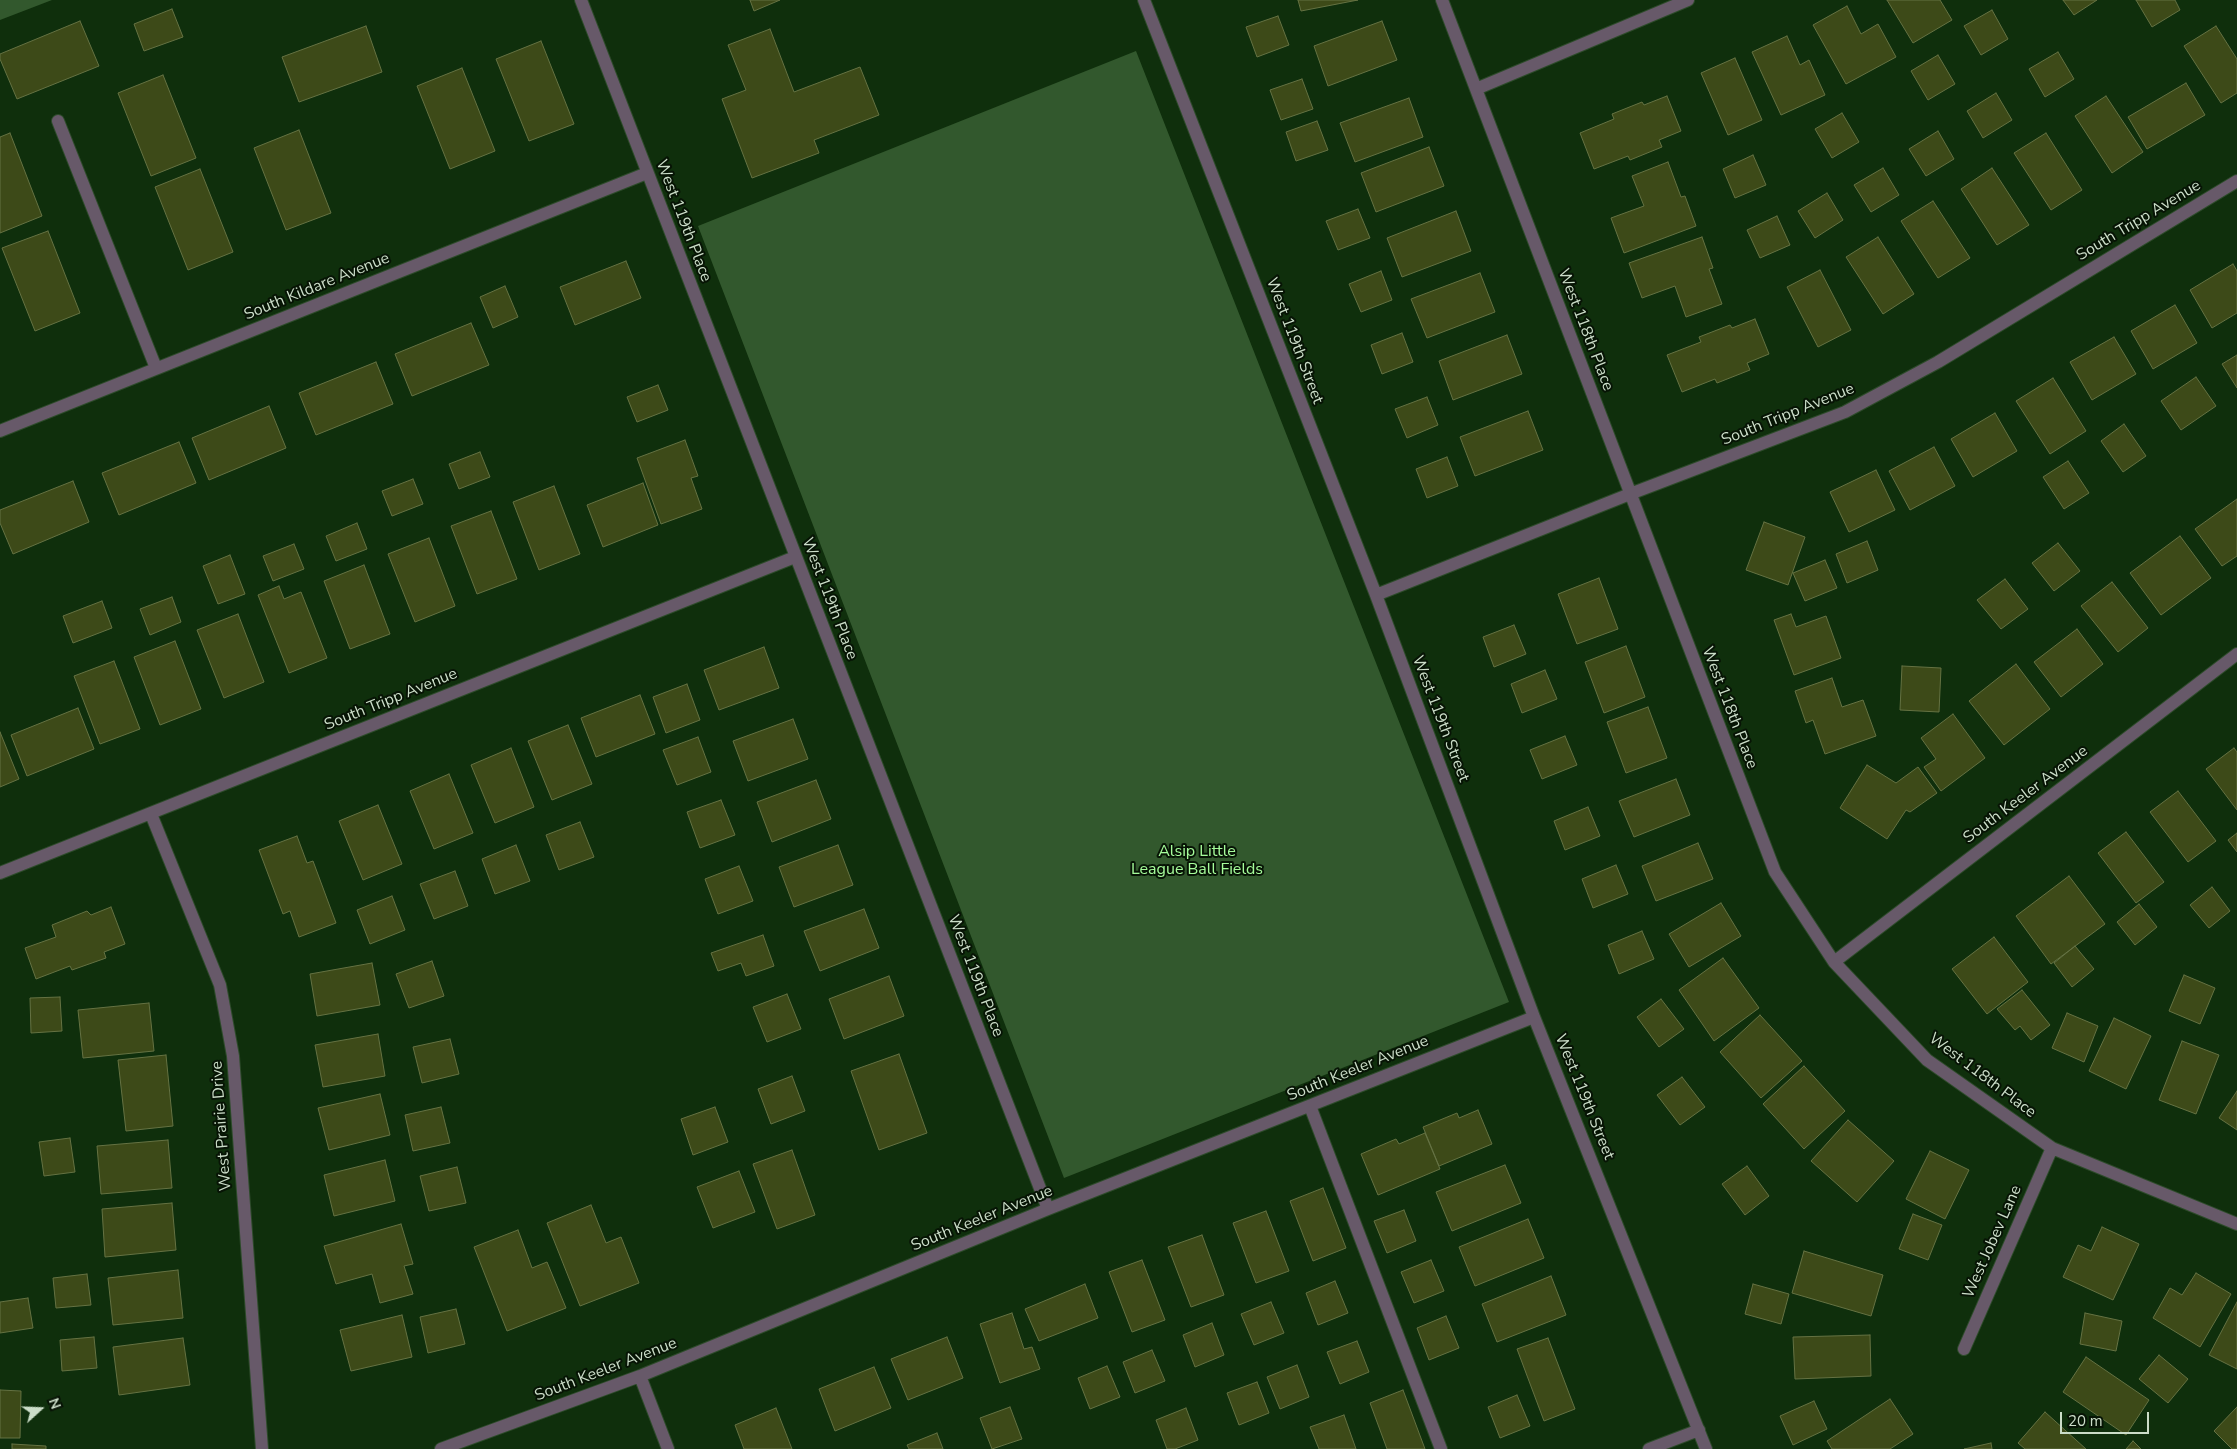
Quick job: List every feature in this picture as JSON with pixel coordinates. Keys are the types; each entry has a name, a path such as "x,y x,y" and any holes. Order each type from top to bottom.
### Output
{"street":[{"name":"West 119th Place","path":"581,0 794,557 1048,1209"},
{"name":"West 119th Street","path":"1144,0 1376,595 1534,1017 1706,1449"},
{"name":"West 118th Place","path":"1442,0 1775,872 1834,962 1927,1060 2052,1148 2237,1224"},
{"path":"1476,89 1688,0"},
{"path":"58,121 156,368"},
{"name":"South Kildare Avenue","path":"0,431 647,173"},
{"name":"South Tripp Avenue","path":"1376,595 1630,494 1845,412 1938,362 2237,181"},
{"name":"South Tripp Avenue","path":"0,873 794,557"},
{"name":"South Keeler Avenue","path":"1834,962 2237,654"},
{"name":"West Prairie Drive","path":"151,814 220,986 231,1047 262,1449"},
{"name":"South Keeler Avenue","path":"441,1449 640,1376 1048,1209 1534,1017"},
{"path":"1310,1106 1441,1449"},
{"name":"West Jobev Lane","path":"1964,1349 2052,1148"},
{"path":"640,1376 668,1449"},
{"path":"1649,1449 1699,1430"}],"green space":[{"path":"0,0 52,0 0,20"},
{"name":"Alsip Little League Ball Fields","path":"1136,51 1509,1002 1064,1178 698,226"}],"building":[{"path":"750,0 780,0 754,11"},
{"path":"1298,0 1358,0 1301,11"},
{"path":"1887,0 1940,0 1952,20 1913,43"},
{"path":"2063,0 2097,0 2074,15"},
{"path":"2136,0 2175,0 2180,10 2152,27"},
{"path":"1847,6 1861,34 1878,24 1896,57 1846,84 1813,25"},
{"path":"172,9 183,37 144,51 134,24"},
{"path":"1992,10 2008,39 1981,55 1964,26"},
{"path":"1278,16 1289,45 1257,57 1246,27"},
{"path":"80,21 99,66 17,99 0,59 0,54"},
{"path":"1382,21 1397,60 1328,86 1314,46"},
{"path":"366,26 382,72 299,102 282,57"},
{"path":"2216,26 2237,59 2237,93 2221,103 2184,46"},
{"path":"770,29 794,92 860,67 879,115 814,140 819,153 752,178 722,99 746,90 728,45"},
{"path":"1787,36 1800,65 1809,60 1825,95 1781,115 1752,52"},
{"path":"541,41 574,124 529,141 496,59"},
{"path":"2058,52 2074,79 2045,97 2029,69"},
{"path":"1938,55 1955,84 1928,100 1911,71"},
{"path":"1735,58 1762,120 1728,135 1701,73"},
{"path":"462,68 495,151 450,169 417,86"},
{"path":"163,75 196,158 151,176 118,93"},
{"path":"1302,79 1313,109 1281,120 1270,90"},
{"path":"2186,83 2205,115 2147,149 2128,117"},
{"path":"1996,93 2012,120 1983,138 1967,111"},
{"path":"1667,96 1681,131 1659,140 1662,147 1630,160 1628,156 1594,169 1580,133 1614,119 1612,114 1642,102 1644,105"},
{"path":"2106,96 2143,152 2112,173 2075,116"},
{"path":"1409,98 1423,137 1355,162 1340,123"},
{"path":"1842,113 1859,142 1832,158 1815,129"},
{"path":"1317,121 1328,150 1296,161 1286,132"},
{"path":"299,130 331,213 286,230 254,148"},
{"path":"1938,131 1954,159 1926,176 1909,149"},
{"path":"10,133 42,216 0,233 0,137"},
{"path":"2046,133 2082,190 2051,210 2014,153"},
{"path":"1429,147 1444,186 1376,212 1361,173"},
{"path":"1753,155 1766,185 1735,198 1723,169"},
{"path":"1668,162 1681,197 1685,196 1696,226 1624,253 1611,218 1644,206 1632,176"},
{"path":"1883,168 1899,195 1871,212 1854,185"},
{"path":"1992,168 2029,225 1997,245 1961,189"},
{"path":"200,169 233,252 188,270 155,187"},
{"path":"1827,193 1843,220 1815,238 1798,211"},
{"path":"1933,201 1970,258 1938,278 1901,221"},
{"path":"1358,209 1370,238 1338,250 1326,221"},
{"path":"1456,211 1471,251 1402,277 1387,238"},
{"path":"1777,216 1790,245 1760,258 1747,230"},
{"path":"48,231 80,313 35,331 2,248"},
{"path":"1702,237 1713,268 1709,269 1722,304 1686,317 1675,286 1642,298 1629,263"},
{"path":"1878,237 1914,294 1883,314 1846,257"},
{"path":"626,261 641,298 575,325 560,287"},
{"path":"2233,264 2237,271 2237,313 2212,328 2190,290"},
{"path":"1820,270 1851,330 1818,347 1787,287"},
{"path":"1381,271 1392,300 1361,312 1349,284"},
{"path":"1480,273 1495,312 1427,338 1411,299"},
{"path":"505,286 518,317 493,328 480,297"},
{"path":"2175,305 2197,343 2153,369 2131,331"},
{"path":"1755,319 1769,354 1747,363 1750,370 1717,383 1715,379 1682,392 1667,355 1701,342 1699,337 1730,325 1732,328"},
{"path":"471,323 489,365 412,396 395,354"},
{"path":"1402,333 1413,362 1382,374 1371,345"},
{"path":"1507,335 1522,374 1453,400 1439,361"},
{"path":"2114,337 2136,374 2092,400 2070,362"},
{"path":"2237,355 2237,388 2222,364"},
{"path":"376,362 393,404 316,435 299,393"},
{"path":"2196,377 2216,406 2181,430 2161,401"},
{"path":"2053,378 2086,431 2050,454 2016,401"},
{"path":"658,385 668,410 637,422 627,397"},
{"path":"1427,397 1438,425 1407,438 1395,409"},
{"path":"269,406 286,448 209,480 192,438"},
{"path":"1528,411 1543,450 1475,476 1460,437"},
{"path":"1995,413 2017,451 1973,477 1951,439"},
{"path":"2124,424 2146,456 2123,472 2101,441"},
{"path":"685,440 698,476 691,478 702,509 661,524 637,458"},
{"path":"179,442 196,483 119,515 102,473"},
{"path":"1934,447 1955,486 1910,510 1889,471"},
{"path":"480,452 490,477 459,489 449,464"},
{"path":"1447,457 1458,486 1427,498 1416,469"},
{"path":"2068,461 2089,493 2064,509 2043,477"},
{"path":"1876,470 1895,510 1849,532 1830,492"},
{"path":"413,479 423,504 392,516 382,491"},
{"path":"73,481 89,522 13,554 0,523 0,510"},
{"path":"643,483 658,525 603,547 587,505"},
{"path":"554,486 580,554 539,570 513,502"},
{"path":"2237,499 2237,556 2222,566 2195,529"},
{"path":"491,511 517,579 477,594 451,526"},
{"path":"1764,522 1805,537 1788,585 1746,570"},
{"path":"357,523 367,549 336,561 326,536"},
{"path":"2180,536 2211,578 2161,615 2130,573"},
{"path":"429,538 455,606 415,622 388,554"},
{"path":"1867,541 1878,570 1847,583 1836,554"},
{"path":"2058,543 2080,571 2054,591 2032,563"},
{"path":"294,544 304,569 273,581 263,556"},
{"path":"230,555 245,594 218,604 203,566"},
{"path":"1825,560 1837,588 1805,601 1793,573"},
{"path":"364,565 390,634 350,649 324,581"},
{"path":"1599,578 1618,629 1577,644 1558,594"},
{"path":"2005,579 2028,609 2001,629 1977,600"},
{"path":"2112,582 2148,628 2118,652 2081,606"},
{"path":"279,586 284,599 301,592 327,658 289,673 258,595"},
{"path":"172,597 181,622 150,635 140,609"},
{"path":"102,601 112,628 73,643 63,616"},
{"path":"238,614 264,682 224,698 197,630"},
{"path":"1791,614 1796,627 1826,616 1841,658 1794,675 1774,620"},
{"path":"1514,625 1526,654 1494,667 1483,637"},
{"path":"2077,629 2103,664 2061,697 2034,662"},
{"path":"175,641 201,709 160,725 134,657"},
{"path":"1626,646 1645,697 1604,713 1585,662"},
{"path":"764,647 779,688 719,710 704,670"},
{"path":"114,661 140,729 100,744 74,676"},
{"path":"2016,664 2050,709 2004,745 1969,701"},
{"path":"1902,666 1941,668 1939,712 1900,710"},
{"path":"1545,670 1557,699 1522,713 1511,684"},
{"path":"1832,678 1842,707 1863,700 1876,736 1825,754 1813,720 1806,723 1795,691"},
{"path":"687,684 700,720 666,733 653,697"},
{"path":"640,695 655,734 596,757 581,718"},
{"path":"1648,707 1667,758 1626,773 1607,722"},
{"path":"78,708 94,749 27,776 11,735"},
{"path":"1953,714 1985,758 1941,791 1924,767 1936,759 1921,738"},
{"path":"793,719 808,759 748,781 733,741"},
{"path":"568,725 592,784 552,800 528,741"},
{"path":"0,732 19,779 0,787"},
{"path":"1565,736 1577,765 1542,779 1530,750"},
{"path":"698,737 711,772 677,785 663,750"},
{"path":"511,748 534,807 495,823 471,765"},
{"path":"2234,748 2237,752 2237,810 2206,769"},
{"path":"1867,765 1896,783 1918,767 1937,793 1910,812 1906,810 1887,839 1840,808"},
{"path":"449,774 473,833 434,849 410,791"},
{"path":"1676,779 1690,815 1634,837 1619,801"},
{"path":"816,780 831,819 772,842 757,802"},
{"path":"2178,791 2216,841 2188,862 2150,812"},
{"path":"721,800 735,835 700,848 687,812"},
{"path":"378,805 402,864 363,880 339,821"},
{"path":"1588,807 1600,836 1565,850 1554,821"},
{"path":"580,822 594,857 559,870 546,835"},
{"path":"2126,832 2164,882 2136,903 2098,853"},
{"path":"2237,833 2237,852 2228,840"},
{"path":"297,836 307,863 313,861 336,923 299,937 290,911 283,914 259,850"},
{"path":"1698,843 1713,879 1656,901 1642,866"},
{"path":"516,845 530,881 495,894 482,859"},
{"path":"838,845 853,885 794,907 779,867"},
{"path":"1616,865 1628,894 1593,908 1582,879"},
{"path":"739,866 753,901 718,914 705,879"},
{"path":"455,871 468,906 434,919 420,884"},
{"path":"2069,876 2105,924 2051,964 2016,916"},
{"path":"2212,887 2230,911 2209,928 2190,905"},
{"path":"392,896 405,930 370,944 357,910"},
{"path":"1721,903 1741,936 1689,967 1669,934"},
{"path":"2139,904 2157,927 2135,945 2117,922"},
{"path":"111,907 125,944 104,952 106,958 72,970 70,966 36,979 25,948 56,937 52,925 87,911 91,915"},
{"path":"864,909 879,948 820,971 804,931"},
{"path":"1642,931 1654,959 1619,974 1608,945"},
{"path":"763,935 774,966 746,976 741,963 718,971 711,953"},
{"path":"1994,937 2028,982 1987,1014 1952,969"},
{"path":"2075,946 2094,969 2072,987 2054,963"},
{"path":"1723,958 1759,1008 1714,1041 1679,990"},
{"path":"432,961 444,996 409,1008 396,974"},
{"path":"372,963 380,1005 317,1016 310,974"},
{"path":"2184,975 2215,988 2200,1024 2169,1011"},
{"path":"889,976 904,1016 844,1039 829,999"},
{"path":"2022,990 2050,1025 2031,1040 2020,1026 2015,1030 1997,1009"},
{"path":"787,994 801,1029 767,1042 753,1007"},
{"path":"60,997 62,1031 31,1033 30,998"},
{"path":"1661,999 1684,1029 1659,1047 1637,1017"},
{"path":"149,1003 154,1051 83,1058 78,1010"},
{"path":"2067,1013 2098,1026 2084,1062 2052,1048"},
{"path":"1760,1015 1802,1061 1761,1098 1720,1052"},
{"path":"2114,1018 2151,1036 2126,1089 2089,1071"},
{"path":"378,1034 385,1076 323,1087 315,1045"},
{"path":"450,1039 459,1074 422,1083 413,1047"},
{"path":"2182,1041 2219,1055 2196,1114 2159,1100"},
{"path":"899,1054 927,1133 879,1150 851,1071"},
{"path":"166,1055 173,1126 126,1131 118,1060"},
{"path":"1804,1066 1845,1111 1804,1149 1763,1104"},
{"path":"792,1076 805,1111 771,1124 758,1089"},
{"path":"1682,1077 1705,1107 1680,1125 1657,1095"},
{"path":"2237,1091 2237,1130 2219,1118"},
{"path":"380,1094 390,1135 329,1150 318,1108"},
{"path":"441,1107 450,1143 413,1151 405,1115"},
{"path":"715,1107 728,1142 693,1155 681,1119"},
{"path":"1478,1110 1492,1144 1439,1166 1423,1127 1457,1113 1459,1118"},
{"path":"1848,1120 1894,1161 1857,1202 1811,1161"},
{"path":"1425,1133 1440,1169 1378,1195 1361,1154 1396,1139 1399,1144"},
{"path":"70,1138 75,1172 44,1176 39,1142"},
{"path":"168,1140 172,1188 101,1194 97,1146"},
{"path":"792,1150 815,1215 777,1229 753,1164"},
{"path":"1930,1151 1969,1170 1945,1219 1906,1199"},
{"path":"385,1160 395,1201 334,1216 324,1175"},
{"path":"1505,1165 1521,1203 1452,1231 1436,1192"},
{"path":"1747,1166 1769,1196 1745,1215 1722,1184"},
{"path":"457,1167 466,1203 429,1211 420,1176"},
{"path":"739,1171 755,1212 713,1228 697,1187"},
{"path":"1323,1188 1346,1248 1313,1261 1290,1201"},
{"path":"172,1203 176,1250 105,1257 102,1209"},
{"path":"591,1205 606,1243 621,1237 639,1283 580,1306 547,1223"},
{"path":"1404,1210 1416,1241 1387,1253 1374,1221"},
{"path":"1266,1211 1289,1271 1256,1283 1233,1223"},
{"path":"1913,1214 1942,1225 1928,1260 1899,1249"},
{"path":"1528,1219 1544,1258 1475,1286 1459,1247"},
{"path":"401,1224 413,1264 404,1266 413,1294 380,1303 372,1274 336,1284 324,1246"},
{"path":"2102,1227 2139,1244 2113,1300 2063,1277 2078,1245 2091,1251"},
{"path":"518,1230 532,1268 547,1262 566,1308 507,1331 474,1247"},
{"path":"1202,1235 1224,1295 1191,1307 1168,1247"},
{"path":"1804,1251 1883,1275 1871,1316 1792,1293"},
{"path":"1142,1260 1165,1320 1132,1332 1109,1272"},
{"path":"1431,1260 1444,1291 1414,1303 1401,1272"},
{"path":"178,1270 183,1318 113,1325 108,1278"},
{"path":"2196,1273 2231,1294 2200,1347 2153,1318 2170,1288 2182,1295"},
{"path":"87,1274 91,1305 56,1308 53,1278"},
{"path":"1551,1276 1566,1315 1497,1342 1482,1304"},
{"path":"1335,1281 1348,1313 1318,1325 1306,1293"},
{"path":"1085,1284 1098,1318 1039,1341 1025,1309"},
{"path":"1753,1284 1789,1294 1781,1324 1745,1314"},
{"path":"28,1298 33,1328 0,1333 0,1302"},
{"path":"1271,1302 1284,1333 1254,1345 1241,1314"},
{"path":"2237,1302 2237,1369 2209,1355"},
{"path":"456,1309 465,1344 428,1353 420,1317"},
{"path":"1012,1313 1024,1349 1032,1347 1040,1369 1000,1383 980,1324"},
{"path":"2085,1313 2122,1321 2116,1351 2080,1344"},
{"path":"402,1315 412,1357 351,1371 340,1330"},
{"path":"1446,1316 1459,1348 1429,1360 1417,1328"},
{"path":"1212,1323 1224,1355 1195,1367 1183,1335"},
{"path":"1870,1335 1871,1376 1795,1379 1793,1337"},
{"path":"94,1337 97,1368 62,1371 60,1340"},
{"path":"947,1337 963,1378 908,1400 891,1359"},
{"path":"183,1338 190,1385 119,1395 113,1347"},
{"path":"1548,1338 1575,1409 1544,1421 1517,1349"},
{"path":"1357,1341 1369,1372 1340,1384 1327,1352"},
{"path":"1152,1350 1165,1381 1135,1393 1123,1362"},
{"path":"2159,1355 2188,1379 2168,1403 2139,1379"},
{"path":"2086,1357 2149,1400 2126,1435 2063,1392"},
{"path":"1297,1365 1309,1397 1280,1409 1267,1377"},
{"path":"1107,1366 1120,1397 1090,1409 1078,1378"},
{"path":"874,1367 891,1408 835,1431 819,1389"},
{"path":"1257,1382 1269,1413 1239,1425 1227,1393"},
{"path":"0,1390 21,1391 20,1438 0,1438"},
{"path":"1403,1390 1425,1449 1387,1449 1370,1403"},
{"path":"1517,1395 1530,1426 1500,1438 1488,1407"},
{"path":"1890,1399 1913,1434 1890,1449 1832,1449 1827,1441"},
{"path":"1814,1401 1827,1429 1793,1445 1780,1416"},
{"path":"1010,1407 1022,1439 992,1449 980,1418"},
{"path":"2237,1407 2237,1449 2232,1449 2214,1431"},
{"path":"776,1408 792,1449 744,1449 735,1425"},
{"path":"1186,1408 1198,1440 1175,1449 1167,1449 1156,1420"},
{"path":"2045,1412 2086,1449 2025,1449 2018,1443"},
{"path":"1344,1415 1356,1449 1319,1449 1310,1427"},
{"path":"937,1433 943,1449 909,1449 907,1445"},
{"path":"2133,1441 2141,1449 2126,1449"},
{"path":"1991,1443 1992,1449 1964,1449"},
{"path":"12,1444 46,1446 46,1449 12,1449"}]}
